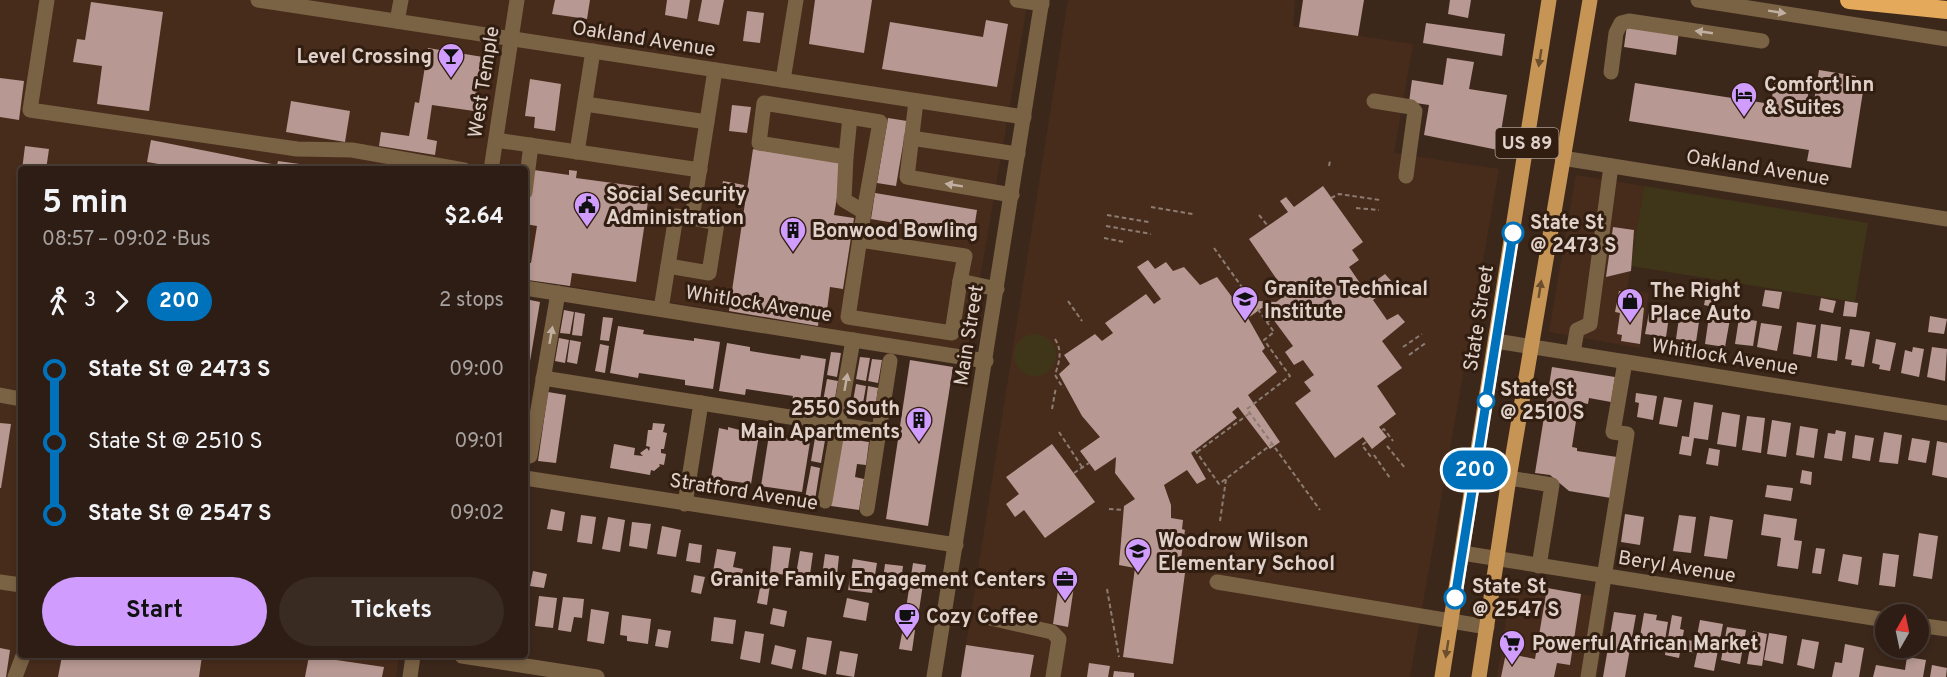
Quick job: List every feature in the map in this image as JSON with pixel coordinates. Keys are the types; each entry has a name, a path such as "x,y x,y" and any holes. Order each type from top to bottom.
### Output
{"highway":[{"path":"1849,0 1947,10"}],"main road":[{"name":"State Street","path":"1442,677 1549,0"},
{"name":"US 89","path":"1479,677 1509,478 1590,0"}],"street":[{"path":"46,0 30,110 297,149 352,150 442,166"},
{"name":"Oakland Avenue","path":"258,0 1024,117"},
{"path":"362,16 365,0"},
{"path":"397,21 401,0"},
{"name":"West Temple","path":"492,166 517,0"},
{"path":"783,80 796,0"},
{"path":"1017,0 1042,2"},
{"path":"1698,0 1947,39"},
{"name":"Main Street","path":"934,677 1042,2"},
{"path":"1611,72 1616,33 1621,23 1629,21 1762,41"},
{"path":"577,152 593,51"},
{"path":"692,218 715,70"},
{"path":"916,100 907,177 1012,195"},
{"path":"1374,101 1411,107 1415,111 1406,176"},
{"path":"846,157 759,143 764,103 880,122 864,212 848,317 952,333 965,256 860,240"},
{"path":"585,104 707,122"},
{"path":"850,117 844,200 864,212"},
{"path":"911,138 1018,154"},
{"path":"496,140 700,170"},
{"path":"528,168 531,145"},
{"name":"Oakland Avenue","path":"1562,158 1947,219"},
{"path":"1573,353 1576,330 1590,324 1611,166"},
{"path":"661,309 676,216 717,223 709,273 668,266"},
{"path":"960,281 997,289"},
{"name":"Whitlock Avenue","path":"528,288 986,361"},
{"path":"530,456 558,293"},
{"path":"825,501 853,339"},
{"name":"Whitlock Avenue","path":"1496,341 1947,413"},
{"path":"867,509 890,361"},
{"path":"1588,677 1627,434 1613,432 1625,362"},
{"path":"543,378 879,431"},
{"path":"0,395 18,398"},
{"path":"685,504 701,403"},
{"name":"Stratford Avenue","path":"528,478 956,545"},
{"path":"1509,478 1552,485 1539,566"},
{"name":"Beryl Avenue","path":"1462,553 1875,618"},
{"path":"0,582 18,585"},
{"path":"1217,582 1487,627"},
{"path":"990,618 1052,632 1059,639 1053,677"},
{"path":"1929,627 1947,629"},
{"path":"15,677 22,658"},
{"path":"410,677 413,658"},
{"path":"475,658 597,677"}],"path":[{"path":"1329,166 1330,161"},
{"path":"1331,198 1339,194 1380,200"},
{"path":"1151,207 1193,214"},
{"path":"1356,208 1379,210"},
{"path":"1107,215 1149,222"},
{"path":"1259,215 1268,226"},
{"path":"1106,226 1151,234"},
{"path":"1104,238 1124,242"},
{"path":"1214,248 1274,332 1264,340 1290,376 1247,409 1320,510"},
{"path":"1234,299 1245,291"},
{"path":"1068,301 1082,321"},
{"path":"1267,322 1282,311"},
{"path":"1403,347 1422,334"},
{"path":"1055,339 1060,348 1060,358 1055,375 1063,388"},
{"path":"1409,355 1427,342"},
{"path":"1052,409 1056,387"},
{"path":"1250,413 1196,451 1219,484 1272,444"},
{"path":"1382,430 1384,429 1393,441"},
{"path":"1059,432 1082,467"},
{"path":"1366,442 1362,445 1390,478"},
{"path":"1387,446 1405,468"},
{"path":"1074,473 1089,463"},
{"path":"1220,521 1226,479"},
{"path":"1109,508 1123,510"},
{"path":"1107,589 1119,657"}],"shaded area":[{"path":"0,0 1028,0 967,353 818,326 528,279 528,166 18,166 18,658 399,658 396,677 0,677"},
{"name":"Granite Technical Institute","path":"1068,0 1295,0 1293,26 1413,44 1394,153 1499,169 1410,677 961,677"},
{"path":"1576,175 1644,186 1627,289 1649,293 1640,348 1549,332"},
{"path":"1644,186 1868,223 1855,302 1631,266"},
{"path":"1035,334 1050,340 1056,355 1050,370 1035,376 1020,370 1014,355 1020,340"},
{"path":"1512,582 1610,599 1597,677 1497,677"}],"building":[{"path":"555,0 590,0 587,19 552,14"},
{"path":"667,0 690,0 687,19 665,15"},
{"path":"702,0 724,0 719,25 698,21"},
{"path":"815,0 872,0 864,53 809,44"},
{"path":"1303,0 1364,0 1358,36 1299,27"},
{"path":"1450,0 1471,0 1468,18 1448,14"},
{"path":"91,2 163,12 149,111 97,104 102,66 73,62 77,39 85,40"},
{"path":"747,11 764,13 760,43 743,41"},
{"path":"986,20 1008,24 997,87 882,69 890,22 983,37"},
{"path":"1426,23 1505,34 1502,56 1423,43"},
{"path":"1627,25 1679,31 1676,55 1624,47"},
{"name":"Level Crossing","path":"428,48 483,57 474,111 432,105 427,139 437,141 435,155 379,146 381,132 409,136 415,102 419,103"},
{"path":"1447,58 1474,62 1469,89 1507,95 1498,150 1424,135 1429,105 1409,102 1412,80 1443,85"},
{"name":"Comfort Inn & Suites","path":"1819,70 1856,76 1855,84 1864,85 1851,168 1807,161 1809,150 1629,121 1635,83 1771,104 1775,78 1810,83 1805,113 1812,114"},
{"path":"0,78 24,81 19,120 0,117"},
{"path":"530,79 561,84 555,131 534,128 535,117 525,116"},
{"path":"291,101 350,111 345,142 286,132"},
{"path":"732,105 751,107 747,133 729,131"},
{"path":"888,118 907,121 896,186 877,183"},
{"path":"151,140 277,165 278,161 314,166 170,166 147,162"},
{"path":"25,146 49,149 47,166 22,166"},
{"name":"Bonwood Bowling","path":"753,149 843,163 834,215 854,218 843,289 830,287 826,318 819,317 818,326 729,311"},
{"path":"534,170 569,175 569,170 577,171 576,178 650,188 636,282 572,273 570,286 528,280 530,272 528,272 528,262 531,263 537,226 528,224 528,202"},
{"path":"723,181 744,185 741,201 720,198"},
{"path":"1323,186 1363,242 1352,250 1359,260 1349,267 1364,289 1385,274 1394,284 1373,300 1387,320 1398,314 1405,322 1382,341 1402,368 1377,386 1396,414 1379,427 1387,437 1372,449 1363,437 1335,458 1295,403 1311,391 1304,382 1314,375 1303,360 1294,365 1285,352 1293,346 1273,319 1283,313 1281,310 1262,308 1248,318 1265,348 1262,351 1277,372 1248,395 1280,442 1270,449 1238,407 1232,412 1237,418 1191,453 1206,479 1197,484 1187,470 1164,485 1171,505 1171,518 1183,520 1182,529 1185,530 1179,573 1185,573 1173,664 1123,657 1135,568 1119,565 1124,506 1135,499 1115,473 1116,457 1095,471 1080,451 1100,437 1082,416 1059,374 1070,364 1064,355 1095,334 1102,341 1113,333 1105,323 1146,294 1154,304 1161,299 1137,267 1148,260 1155,269 1166,262 1173,271 1184,267 1200,285 1217,277 1244,313 1259,301 1276,302 1287,294 1249,239 1288,212 1280,201 1286,197 1294,207"},
{"path":"875,193 977,210 973,236 871,219"},
{"path":"1613,227 1634,230 1631,271 1606,277"},
{"path":"1708,285 1716,286 1713,307 1704,305"},
{"path":"1765,290 1782,292 1779,309 1762,306"},
{"name":"The Right Place Auto","path":"1619,291 1634,293 1632,304 1644,308 1640,344 1621,341 1622,335 1617,334 1620,313 1615,312"},
{"path":"1821,298 1836,301 1833,313 1819,310"},
{"path":"528,300 540,302 528,373"},
{"path":"1845,301 1858,303 1856,317 1843,316"},
{"path":"1650,307 1670,310 1666,337 1645,334"},
{"path":"564,310 574,312 570,334 560,333"},
{"path":"1680,311 1700,315 1696,342 1676,339"},
{"path":"575,312 585,314 582,336 572,335"},
{"path":"1709,316 1730,319 1725,347 1705,344"},
{"path":"1930,316 1947,319 1944,334 1928,332"},
{"path":"603,317 613,318 609,341 600,340"},
{"path":"1739,318 1757,321 1753,346 1735,344"},
{"path":"1797,322 1816,325 1811,357 1793,354"},
{"path":"1761,323 1782,326 1777,351 1757,347"},
{"path":"1821,324 1841,327 1837,361 1817,358"},
{"path":"618,326 644,330 643,334 720,342 713,389 685,385 685,380 639,373 638,378 610,373"},
{"path":"1850,329 1870,332 1864,367 1851,365 1852,360 1845,359"},
{"path":"559,338 569,340 565,363 555,361"},
{"path":"1876,339 1896,343 1890,371 1879,369 1880,365 1872,363"},
{"path":"570,340 581,342 577,364 567,362"},
{"path":"727,343 750,347 750,351 800,359 801,355 826,359 819,407 792,402 793,396 746,389 745,395 719,391"},
{"path":"600,344 609,346 605,373 595,371"},
{"path":"1913,347 1924,349 1919,377 1901,373 1905,350 1912,352"},
{"path":"1932,347 1947,349 1945,381 1927,377"},
{"path":"831,352 841,353 837,377 827,375"},
{"path":"860,357 870,358 866,381 856,379"},
{"path":"872,359 882,360 878,383 868,381"},
{"name":"2550 South Main Apartments","path":"910,360 953,367 928,526 886,519"},
{"path":"1552,367 1615,377 1611,402 1589,398 1588,404 1579,402 1572,447 1577,448 1577,451 1617,457 1611,498 1569,491 1550,475 1535,473"},
{"path":"827,379 838,381 833,409 822,407"},
{"path":"856,384 866,386 862,409 852,407"},
{"path":"868,386 878,388 875,410 865,409"},
{"path":"548,392 566,395 556,463 538,461"},
{"path":"1636,393 1657,396 1653,420 1637,417 1639,403 1635,402"},
{"path":"1664,397 1682,400 1677,427 1659,424"},
{"path":"1694,402 1713,405 1708,440 1694,438 1691,456 1679,454 1682,436 1689,437"},
{"path":"1722,412 1740,415 1736,447 1717,444"},
{"path":"1747,416 1765,418 1761,453 1742,450"},
{"path":"1772,420 1791,423 1786,457 1767,454"},
{"path":"0,423 11,424 1,488 0,488"},
{"path":"653,423 665,424 663,432 667,433 664,449 661,449 661,453 666,454 664,465 659,464 660,466 654,471 651,470 650,475 610,468 614,444 635,448 634,455 643,456 640,453 647,448 649,451 650,447 646,446 648,430 652,430"},
{"path":"1800,426 1818,429 1814,458 1796,455"},
{"path":"728,427 759,435 751,484 711,478 719,428 728,430"},
{"path":"1836,430 1846,432 1842,461 1824,458 1828,433 1835,434"},
{"path":"1884,432 1902,435 1898,464 1879,462"},
{"path":"769,435 810,442 802,492 761,486"},
{"path":"1855,435 1874,438 1870,461 1852,458"},
{"path":"815,438 825,440 821,463 811,461"},
{"path":"841,438 869,442 866,465 857,464 855,477 864,479 859,510 831,506"},
{"path":"1912,438 1930,441 1926,463 1908,460"},
{"path":"1937,441 1947,443 1947,478 1932,475"},
{"path":"1052,444 1095,502 1045,538 1024,510 1015,517 1006,504 1019,494 1006,477"},
{"path":"1709,448 1720,450 1718,466 1706,464"},
{"path":"811,466 820,468 815,500 805,498"},
{"path":"1802,470 1812,472 1811,485 1800,483"},
{"path":"1767,485 1793,488 1791,501 1765,497"},
{"path":"551,509 565,512 562,531 547,529"},
{"path":"1625,514 1644,517 1640,545 1621,542"},
{"path":"1764,514 1797,519 1794,540 1802,541 1798,569 1777,566 1781,538 1761,535"},
{"path":"581,515 596,517 592,544 577,542"},
{"path":"1679,515 1696,517 1691,553 1673,551"},
{"path":"1710,516 1733,520 1727,559 1704,556"},
{"path":"608,517 625,520 620,552 602,549"},
{"path":"632,522 651,524 647,549 629,546"},
{"path":"662,526 681,530 676,557 657,554"},
{"path":"1919,533 1938,536 1932,579 1913,576"},
{"path":"689,543 702,545 700,563 686,561"},
{"path":"773,546 791,548 787,575 770,573"},
{"path":"1816,548 1825,549 1821,574 1812,573"},
{"path":"717,549 736,552 733,567 743,569 740,583 730,581 731,575 713,572"},
{"path":"800,551 813,553 809,582 795,580"},
{"path":"1883,553 1899,555 1895,587 1879,585"},
{"path":"825,554 839,556 836,585 821,583"},
{"path":"1843,554 1862,557 1858,585 1838,581"},
{"path":"853,559 877,563 872,593 848,590"},
{"path":"913,563 926,565 917,623 904,621"},
{"path":"885,564 903,566 900,589 882,587"},
{"path":"533,571 547,574 544,588 530,586"},
{"path":"694,575 705,577 701,594 691,592"},
{"path":"761,583 770,585 767,605 757,603"},
{"path":"1059,584 1074,586 1068,627 1053,624"},
{"path":"1547,588 1581,594 1570,665 1557,663 1554,677 1501,677 1506,653 1535,659"},
{"path":"539,596 557,598 553,628 535,626"},
{"path":"563,597 584,599 582,618 574,617 571,632 558,630"},
{"path":"847,598 869,603 866,621 843,617"},
{"path":"773,608 787,611 784,627 770,624"},
{"path":"591,609 609,612 604,644 587,641"},
{"path":"1614,612 1636,615 1625,677 1603,677"},
{"path":"1644,613 1657,615 1656,620 1668,622 1664,646 1639,642"},
{"path":"622,615 651,619 648,644 627,641 627,636 620,635"},
{"path":"1672,615 1682,617 1680,629 1684,630 1679,658 1665,655"},
{"path":"714,617 736,620 733,644 711,641"},
{"path":"1700,620 1723,624 1714,671 1694,667 1697,653 1684,651 1686,640 1696,641"},
{"path":"1727,627 1746,630 1740,664 1721,660"},
{"path":"903,628 915,630 912,651 899,649"},
{"path":"658,629 671,631 668,648 655,646"},
{"path":"745,631 764,634 760,663 740,659"},
{"path":"1753,631 1767,634 1762,666 1747,664"},
{"path":"1769,633 1787,636 1783,664 1764,660"},
{"path":"807,637 832,641 826,675 802,669"},
{"path":"1802,639 1819,642 1814,669 1797,665"},
{"path":"1845,644 1864,648 1859,677 1832,677 1835,662 1842,663"},
{"path":"775,645 796,650 792,669 771,664"},
{"path":"966,645 1034,655 1030,677 961,677"},
{"path":"0,648 10,650 6,677 0,677"},
{"path":"840,651 858,654 854,677 836,674"},
{"path":"62,658 202,658 199,677 58,677"},
{"path":"309,658 384,667 382,677 305,677"},
{"path":"1907,658 1926,660 1923,677 1873,677 1876,665 1905,670"},
{"path":"1089,663 1110,666 1108,677 1087,677"},
{"path":"1932,665 1947,668 1946,677 1930,677"},
{"path":"1114,671 1134,673 1134,677 1113,677"}],"bus line":[{"name":"200","path":"1455,598 1513,233"}],"place":[{"name":"Level Crossing","path":"451,79"},
{"name":"Comfort Inn & Suites","path":"1744,118"},
{"name":"Social Security Administration","path":"587,228"},
{"name":"State St @ 2473 S","path":"1513,233"},
{"name":"Bonwood Bowling","path":"793,253"},
{"name":"Granite Technical Institute","path":"1245,322"},
{"name":"The Right Place Auto","path":"1630,324"},
{"name":"State St @ 2510 S","path":"1486,401"},
{"name":"2550 South Main Apartments","path":"919,443"},
{"name":"Woodrow Wilson Elementary School","path":"1138,574"},
{"name":"State St @ 2547 S","path":"1455,598"},
{"name":"Granite Family Engagement Centers","path":"1065,602"},
{"name":"Cozy Coffee","path":"907,639"},
{"name":"Powerful African Market","path":"1512,666"}]}
